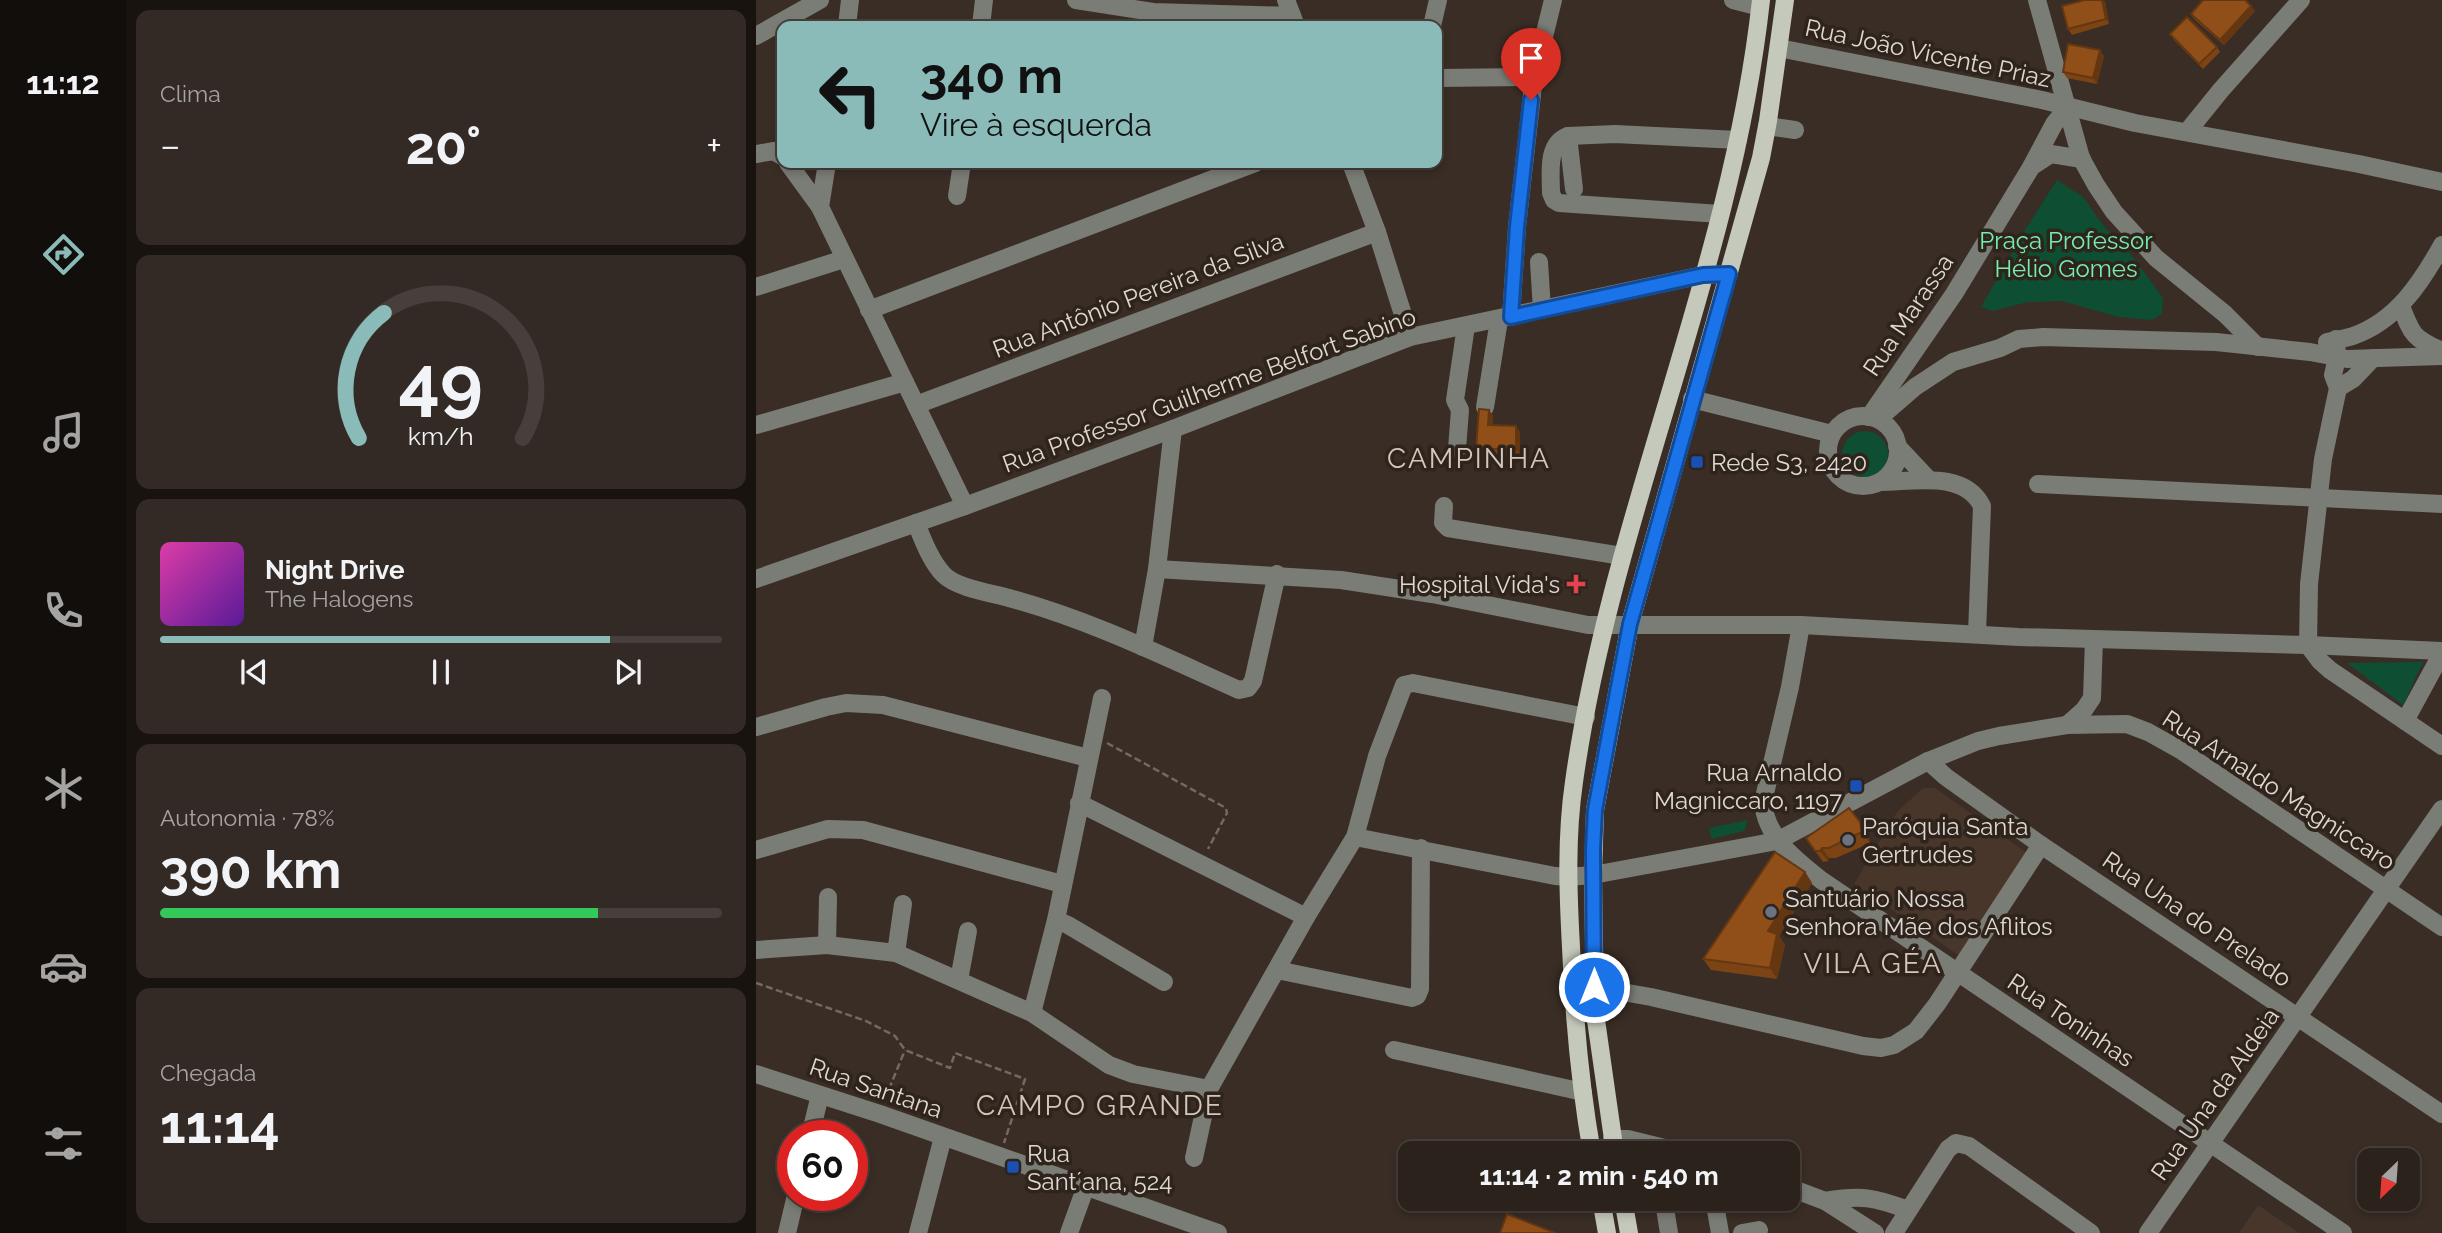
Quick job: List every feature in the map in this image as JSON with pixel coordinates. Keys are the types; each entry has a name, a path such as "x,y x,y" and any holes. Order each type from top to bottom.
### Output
{"main road":[{"path":"1613,1141 1600,1058 1594,987 1595,810 1630,624 1761,158 1785,0"},
{"path":"1590,1141 1573,995 1569,877 1573,783 1604,625 1720,214 1738,140 1761,4"},
{"path":"1603,1211 1607,1233"},
{"path":"1625,1211 1629,1233"}],"street":[{"path":"783,21 820,0"},
{"path":"848,21 850,0"},
{"path":"982,21 984,0"},
{"path":"1076,0 1153,12 1292,14"},
{"path":"1433,21 1438,0"},
{"path":"1485,407 1505,318 1534,76 1553,0"},
{"path":"1733,0 1761,4"},
{"path":"2037,0 2082,159 2114,212 2175,275 2243,330 2258,347"},
{"path":"2187,132 2301,0"},
{"path":"756,36 777,24"},
{"name":"Rua João Vicente Priaz","path":"1779,48 2442,182"},
{"path":"1442,78 1534,76"},
{"name":"Rua Marassa","path":"1874,418 1954,294 2030,169 2054,124 2067,108"},
{"path":"1767,126 1795,130"},
{"path":"1720,214 1559,203 1551,193 1552,154 1557,142 1568,136 1615,134 1738,140"},
{"path":"1568,136 1574,189"},
{"path":"756,154 767,151 777,154"},
{"path":"2030,169 2044,156 2051,154 2082,159"},
{"path":"792,168 820,207 965,506"},
{"path":"820,207 826,168"},
{"path":"957,195 961,168"},
{"path":"869,310 1242,168"},
{"path":"1353,168 1377,232 1409,337"},
{"name":"Rua Antônio Pereira da Silva","path":"916,405 1377,232"},
{"path":"2310,352 2321,345 2363,331 2401,306 2422,279 2442,245"},
{"path":"756,287 844,259"},
{"path":"1539,261 1542,310"},
{"name":"Rua Professor Guilherme Belfort Sabino","path":"756,579 1173,429 1409,337 1703,275 1729,274"},
{"path":"2396,356 2409,340 2410,332 2401,306"},
{"path":"1457,449 1460,410 1455,400 1466,326"},
{"path":"2410,332 2442,354"},
{"path":"1977,633 1982,506 1976,493 1965,486 1928,479 1916,482 1880,482 1865,486 1853,485 1843,480 1829,461 1828,450 1832,433 1841,423 1850,419 1874,418 1953,362 2000,348 2019,339 2043,337 2216,342 2310,352 2337,358 2442,354"},
{"path":"2336,340 2337,358 2333,375 2338,388 2318,498 2309,584 2308,645 2330,670 2442,746"},
{"path":"2338,388 2353,379 2373,358"},
{"path":"756,425 905,382"},
{"path":"1692,399 1832,433"},
{"path":"1874,418 1891,431 1897,446 1928,479"},
{"path":"1143,647 1157,569 1173,429"},
{"path":"1880,482 1892,471 1897,446"},
{"path":"2038,484 2442,504"},
{"path":"1444,506 1443,523 1448,528 1622,556"},
{"path":"916,523 938,567 956,583 1107,630 1239,690 1248,688 1253,681 1278,574"},
{"path":"1157,569 1278,574 1340,580 1432,594 1588,625 1801,625 2442,652 2405,721"},
{"path":"1777,841 1764,816 1763,802 1790,687 1801,625"},
{"path":"2067,725 2084,710 2092,698 2094,639"},
{"path":"1194,1158 1209,1089 1355,837 1377,756 1404,685 1412,684 1586,717"},
{"path":"1032,1013 1056,920 1102,698"},
{"path":"2092,698 2110,718 2127,724"},
{"path":"756,727 826,706 864,703 883,705 1088,758"},
{"name":"Rua Arnaldo Magniccaro","path":"1355,837 1569,877 1593,875 1777,841 1928,761 1978,741 2067,725 2127,724 2182,751 2442,927"},
{"name":"Rua Una do Prelado","path":"1928,761 1946,777 2041,845 2442,1114"},
{"path":"1079,803 1306,918"},
{"name":"Rua Una da Aldeia","path":"2148,1233 2442,810"},
{"path":"756,850 828,830 863,830 1062,884"},
{"name":"Rua Toninhas","path":"1777,841 1821,880 2343,1233"},
{"path":"1594,987 1651,997 1863,1046 1881,1048 1901,1042 1916,1031 1937,1004 2041,845"},
{"path":"1277,970 1412,998 1417,996 1420,989 1421,848"},
{"path":"827,945 828,897"},
{"path":"896,953 903,904"},
{"path":"1056,920 1164,982"},
{"path":"960,980 968,931"},
{"path":"756,950 827,945 896,953 1032,1013 1109,1065 1133,1074 1209,1089"},
{"path":"1394,1050 1583,1092"},
{"name":"Rua Santana","path":"756,1074 880,1114 1218,1233"},
{"path":"814,1120 820,1095"},
{"path":"918,1233 943,1137"},
{"path":"1894,1233 1948,1150 1956,1143 1969,1146 2091,1233"},
{"path":"1069,1233 1086,1186"},
{"path":"1800,1192 1825,1202 1875,1233"},
{"path":"1825,1202 1856,1196 1889,1202 1908,1210"},
{"path":"787,1233 792,1211"},
{"path":"1665,1211 1669,1233"},
{"path":"1716,1211 1720,1233"}],"path":[{"path":"1093,736 1226,808 1227,813 1199,864"},
{"path":"756,983 866,1021 895,1036 905,1050 950,1068 955,1053 1025,1079 999,1156"},
{"path":"880,1114 905,1050"}],"shaded area":[{"path":"1923,788 1935,788 2027,853 1960,956 1854,884 1897,812"},
{"path":"2258,1205 2299,1233 2239,1233"}],"green space":[{"name":"Praça Professor Hélio Gomes","path":"2057,180 2083,197 2106,229 2122,242 2163,298 2162,314 2152,320 2118,317 2062,301 2028,302 1992,311 1981,307"},
{"path":"1865,431 1881,438 1888,454 1881,470 1865,477 1849,470 1842,454 1849,438"},
{"path":"2423,662 2403,705 2347,663"},
{"path":"1748,820 1744,831 1711,839 1709,828"}],"building":[{"path":"2085,0 2102,0 2106,19 2068,29 2062,6"},
{"path":"2203,0 2245,0 2251,6 2220,40 2191,14"},
{"path":"2187,17 2217,47 2199,64 2170,34"},
{"path":"2068,44 2100,50 2093,78 2063,72"},
{"path":"1479,409 1489,410 1488,425 1516,426 1516,450 1476,448"},
{"path":"1849,808 1860,822 1862,832 1829,848 1815,851 1806,838"},
{"name":"Santuário Nossa Senhora Mãe dos Aflitos","path":"1775,852 1805,872 1768,931 1777,934 1770,968 1703,959"},
{"path":"1507,1214 1555,1233 1500,1233"}],"place":[{"name":"Rede S3, 2420","path":"1697,462"},
{"name":"Hospital Vida's","path":"1576,584"},
{"name":"Rua Arnaldo Magniccaro, 1197","path":"1856,786"},
{"name":"Paróquia Santa Gertrudes","path":"1848,840"},
{"name":"Santuário Nossa Senhora Mãe dos Aflitos","path":"1771,912"},
{"name":"Rua Sant´ana, 524","path":"1013,1167"}],"district":[{"name":"CAMPINHA","path":"1469,458"},
{"name":"VILA GÉA","path":"1873,963"},
{"name":"CAMPO GRANDE","path":"1100,1105"}],"route":[{"path":"1531,100 1517,227 1511,317 1703,275 1729,274 1630,624 1611,724 1595,810 1594,987"}]}
